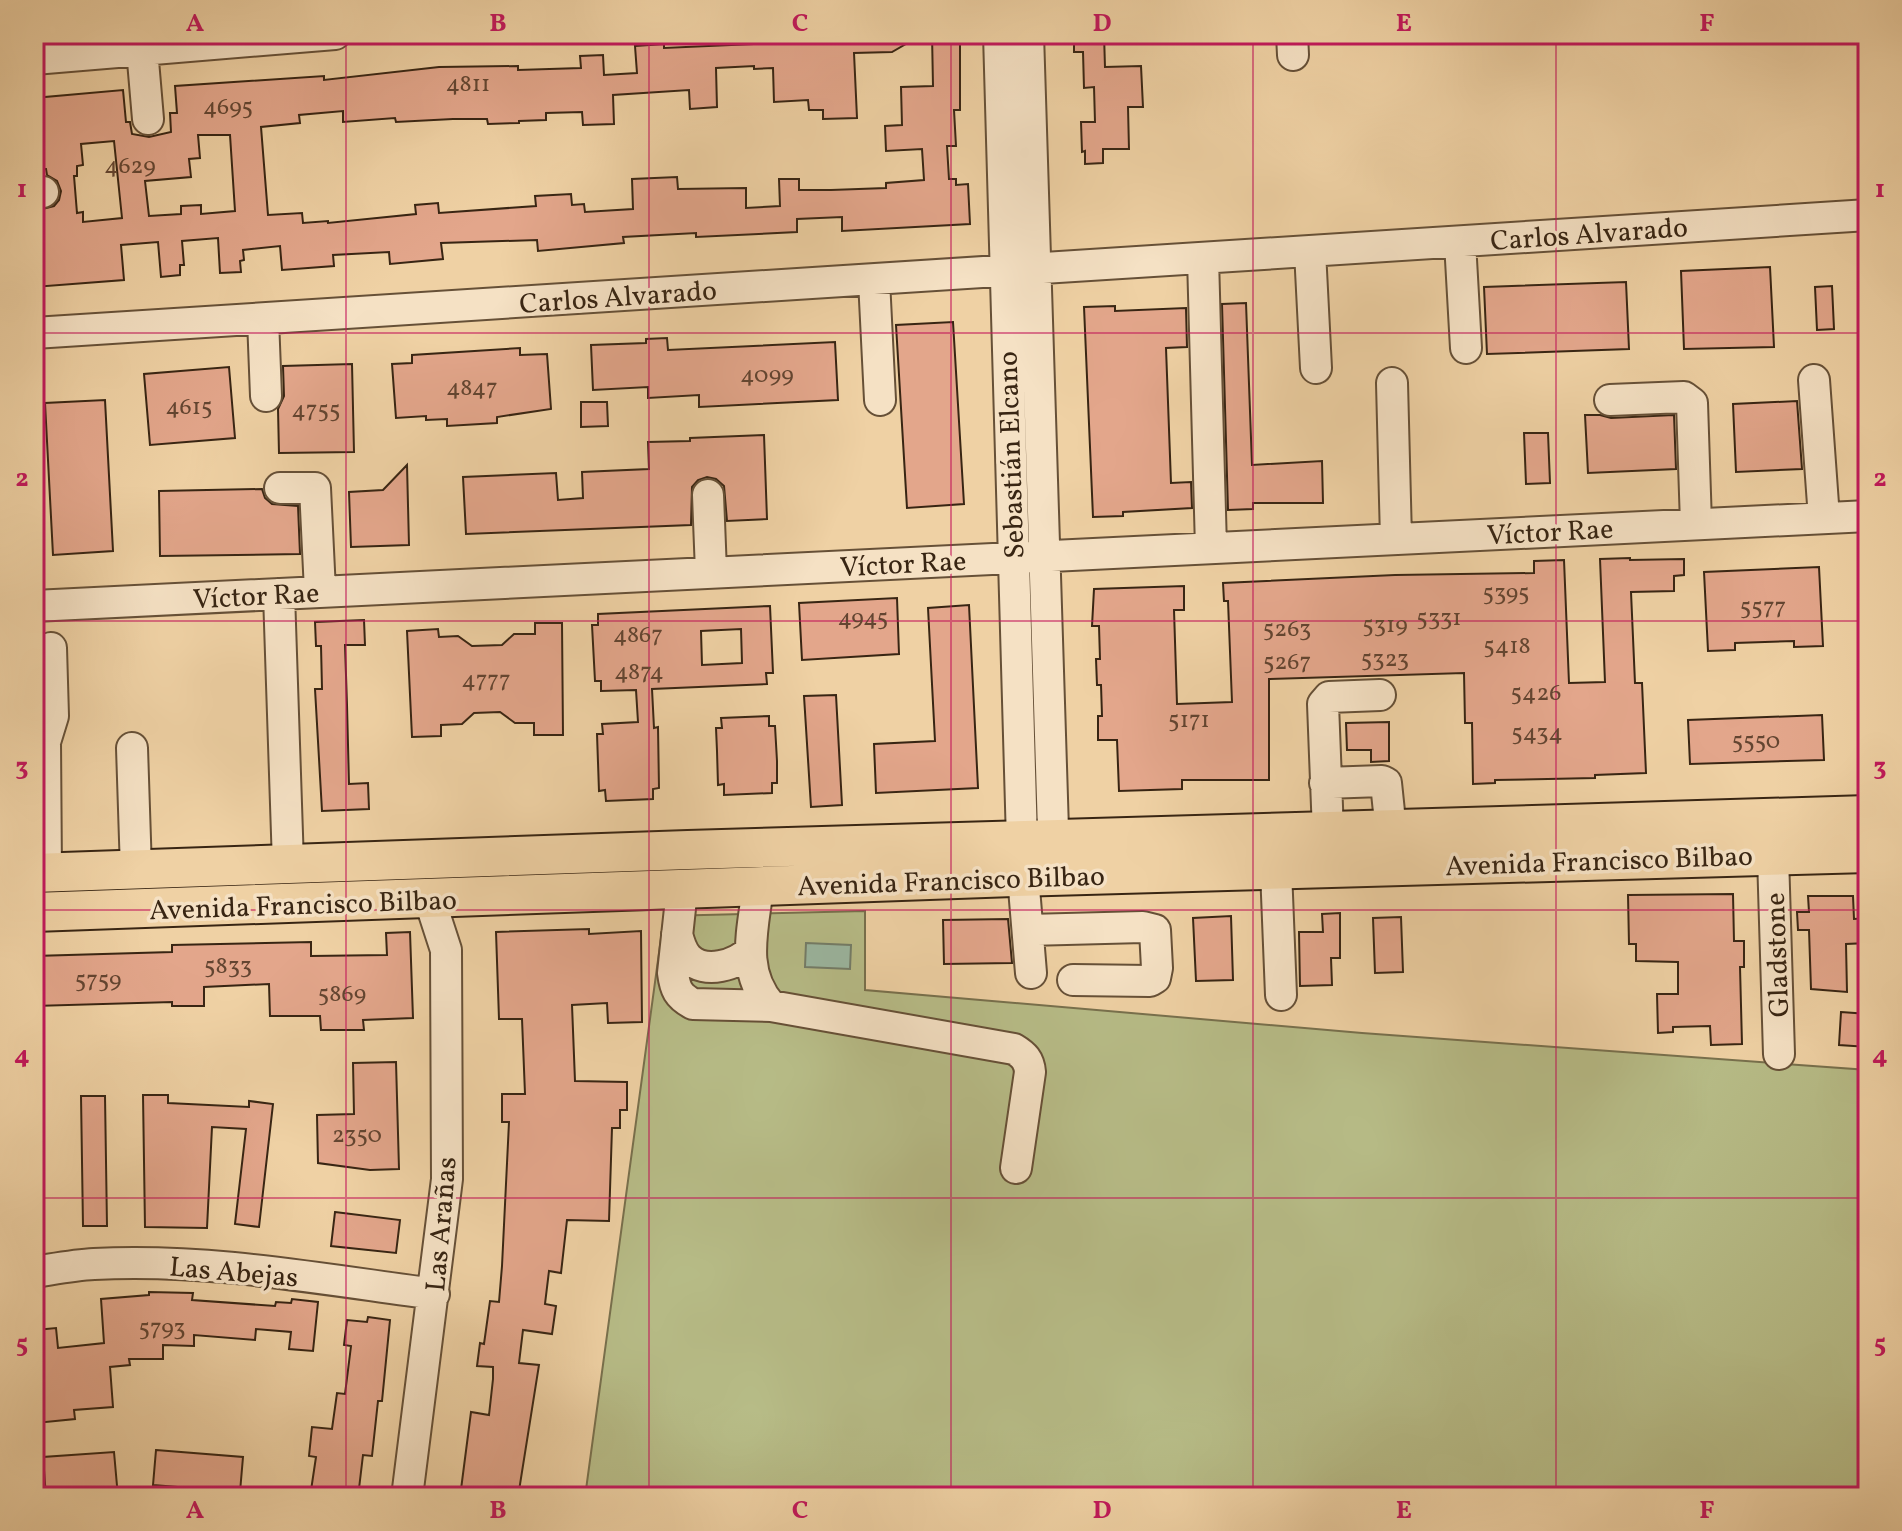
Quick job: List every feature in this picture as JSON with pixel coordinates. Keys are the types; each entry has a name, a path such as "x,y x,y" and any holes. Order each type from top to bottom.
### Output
{"main road":[{"name":"Avenida Francisco Bilbao","path":"34,912 758,887 1328,832 1868,815"},
{"name":"Avenida Francisco Bilbao","path":"40,873 496,857 1039,858 1276,870 1868,853"},
{"path":"433,900 438,886 446,878 496,857"}],"street":[{"path":"38,51 218,38 335,34"},
{"name":"Sebastián Elcano","path":"999,34 1013,558 1039,858"},
{"name":"Sebastián Elcano","path":"1028,34 1045,556 1039,858"},
{"path":"133,44 148,119"},
{"name":"Carlos Alvarado","path":"34,333 1868,215"},
{"path":"1460,242 1466,348"},
{"path":"1310,251 1316,368"},
{"path":"1203,258 1211,548"},
{"path":"874,280 880,400"},
{"path":"263,319 266,396"},
{"path":"1814,380 1824,518"},
{"path":"1392,383 1396,539"},
{"path":"1610,400 1684,397 1692,403 1696,524"},
{"path":"280,488 315,488 320,591"},
{"path":"708,495 711,572"},
{"name":"Víctor Rae","path":"34,606 1868,516"},
{"path":"279,594 288,864"},
{"path":"40,873 45,742 53,716 51,648"},
{"path":"1328,832 1323,704 1329,697 1380,695"},
{"path":"132,748 136,870"},
{"path":"1325,783 1386,783 1391,831"},
{"name":"Gladstone","path":"1773,856 1779,1054"},
{"path":"1031,973 1028,930 1039,858"},
{"path":"1276,870 1281,995"},
{"path":"758,887 751,950 754,981 760,995 771,1006"},
{"path":"682,890 673,973 681,998 693,1004 771,1006 1014,1049 1024,1054 1030,1072 1016,1168"},
{"name":"Las Arañas","path":"446,950 470,907 482,898"},
{"name":"Las Arañas","path":"407,1497 447,1179 446,950 433,900"},
{"path":"1028,930 1143,927 1155,930 1155,978 1150,981 1073,980"},
{"path":"677,934 687,957 704,966 729,965 751,950"},
{"name":"Las Abejas","path":"34,1272 90,1264 213,1266 434,1294"}],"green space":[{"path":"865,911 865,990 1362,1033 1868,1070 1868,1497 585,1497 664,916"}],"shaded area":[{"path":"806,943 851,945 850,969 805,967"}],"building":[{"path":"923,34 892,52 854,53 857,118 823,119 823,110 809,110 808,100 774,102 773,68 754,69 754,66 716,68 717,107 690,109 689,90 613,95 614,124 583,125 582,112 546,113 546,120 488,124 487,119 396,122 395,118 343,122 343,111 299,115 300,123 261,127 268,215 302,213 303,223 328,223 416,214 415,205 438,203 439,213 536,206 535,196 571,194 572,205 584,204 585,212 633,209 632,179 677,177 678,189 746,188 746,208 780,206 779,179 799,179 799,190 886,188 886,183 924,180 922,149 886,151 885,126 902,125 901,87 933,86 932,34 960,34 960,110 954,110 956,146 947,146 949,179 956,179 956,185 968,184 970,224 842,231 842,217 797,219 797,232 623,237 624,243 538,251 537,240 441,243 443,259 390,264 389,252 333,255 334,266 282,270 280,246 243,250 241,272 220,273 218,238 182,241 184,265 180,265 180,275 161,277 158,242 121,245 124,280 34,287 34,211 54,206 61,191 57,181 47,175 46,169 34,169 34,98 123,90 126,122 130,122 132,134 149,137 171,132 170,113 177,113 175,86 324,76 324,80 439,67 518,66 518,70 581,68 580,56 603,55 604,75 637,73 635,46 664,44 664,48 753,44 753,41","holes":["198,135 230,135 235,211 201,214 201,205 181,206 181,214 149,216 145,181 191,177 189,159 200,158","114,141 122,218 83,222 83,212 77,213 74,176 77,176 77,166 83,165 81,144"]},
{"path":"1074,34 1104,34 1105,67 1141,66 1143,107 1128,107 1129,149 1103,149 1103,163 1085,164 1085,151 1082,152 1081,122 1095,122 1094,87 1084,88 1083,52 1074,52"},
{"path":"1770,267 1774,347 1684,349 1681,271"},
{"path":"1626,282 1629,349 1487,354 1484,287"},
{"path":"1832,286 1834,329 1817,330 1815,287"},
{"path":"1246,303 1252,465 1322,461 1323,503 1253,503 1253,509 1228,510 1222,304"},
{"path":"1115,306 1115,311 1186,308 1187,347 1166,348 1171,483 1191,482 1192,508 1093,517 1084,307"},
{"path":"953,322 964,504 907,508 896,325"},
{"path":"667,338 668,350 835,342 838,400 699,407 699,395 648,398 648,387 593,390 591,345 646,343 646,339"},
{"path":"520,348 520,355 547,354 551,409 497,417 497,423 447,426 447,419 426,420 426,416 396,418 392,364 412,363 412,355"},
{"path":"352,364 354,452 279,453 278,409 284,396 283,366"},
{"path":"229,367 235,438 150,445 144,374"},
{"path":"105,400 113,551 53,555 45,403"},
{"path":"1797,401 1802,469 1736,472 1733,404"},
{"path":"581,402 607,402 608,426 581,427"},
{"path":"1585,415 1611,418 1674,415 1676,469 1588,473"},
{"path":"1524,433 1548,433 1550,483 1526,484"},
{"path":"764,435 767,519 727,521 724,486 716,479 707,477 698,480 692,487 691,525 466,534 463,477 556,473 558,500 583,498 582,472 649,469 648,442"},
{"path":"407,465 409,545 351,547 349,492 383,490"},
{"path":"262,489 265,498 272,504 298,506 300,554 160,556 159,491"},
{"path":"1600,559 1684,559 1684,575 1674,576 1674,591 1631,592 1635,683 1642,683 1646,773 1595,775 1595,778 1495,780 1495,783 1473,784 1472,723 1465,723 1464,673 1269,679 1269,780 1182,780 1182,789 1119,791 1117,740 1098,740 1098,716 1102,716 1096,659 1100,659 1099,626 1092,626 1094,589 1184,586 1184,610 1174,610 1177,704 1232,702 1228,601 1224,601 1223,583 1395,575 1534,573 1534,561 1564,560 1569,683 1605,682"},
{"path":"1819,567 1823,646 1794,647 1794,641 1735,643 1735,650 1708,651 1704,572"},
{"path":"897,598 899,654 802,660 799,603"},
{"path":"969,605 978,788 876,793 874,744 935,741 928,608"},
{"path":"770,606 773,673 766,673 767,684 652,689 654,728 658,727 659,788 653,789 653,799 606,801 605,790 599,791 597,734 603,734 602,724 638,722 636,690 601,691 601,681 595,681 592,625 598,625 598,614","holes":["741,629 742,663 702,665 701,631"]},
{"path":"364,620 365,645 345,645 349,784 368,783 369,809 322,811 315,689 322,689 321,646 316,646 315,622"},
{"path":"535,623 562,623 563,735 534,735 534,723 515,723 500,712 474,713 462,724 441,725 441,736 412,737 407,631 438,629 439,637 458,636 472,646 502,645 514,634 535,634"},
{"path":"836,695 842,805 811,807 804,696"},
{"path":"1822,715 1824,760 1690,764 1688,720"},
{"path":"769,716 769,726 775,726 777,761 777,783 772,783 772,793 724,795 724,784 718,785 716,728 722,728 721,718"},
{"path":"1389,722 1389,761 1371,762 1371,750 1347,750 1346,723"},
{"path":"1733,894 1734,941 1744,941 1744,967 1740,967 1742,1044 1711,1045 1710,1026 1673,1027 1673,1032 1658,1033 1657,994 1678,994 1678,962 1636,961 1636,944 1629,944 1628,895"},
{"path":"1808,896 1853,896 1854,919 1868,918 1868,943 1846,944 1847,992 1811,989 1809,930 1798,930 1797,912 1809,912"},
{"path":"1340,913 1340,958 1331,958 1332,985 1300,986 1299,932 1323,932 1322,914"},
{"path":"1231,916 1233,980 1196,981 1193,918"},
{"path":"1401,917 1403,972 1375,973 1373,918"},
{"path":"1008,919 1012,963 944,964 943,920"},
{"path":"589,929 589,934 641,931 642,1022 608,1023 607,1003 572,1005 575,1081 627,1082 627,1110 620,1110 620,1128 612,1128 609,1221 567,1220 561,1273 549,1271 545,1304 556,1306 552,1334 523,1330 519,1363 539,1365 518,1497 460,1497 471,1412 489,1415 493,1379 493,1367 477,1366 480,1343 484,1344 490,1301 499,1302 509,1122 502,1122 502,1094 525,1094 522,1019 499,1019 496,932"},
{"path":"410,932 413,1018 363,1020 364,1030 321,1030 320,1016 270,1016 269,984 204,987 204,1006 172,1006 172,1002 34,1006 34,956 172,952 172,945 311,942 311,956 387,955 386,933"},
{"path":"1841,1012 1868,1014 1868,1047 1839,1045"},
{"path":"396,1062 399,1169 370,1170 318,1163 317,1115 354,1114 353,1063"},
{"path":"143,1095 168,1095 168,1103 249,1107 249,1101 273,1104 259,1227 235,1224 246,1129 212,1127 207,1228 145,1227"},
{"path":"81,1096 105,1096 107,1226 83,1226"},
{"path":"335,1212 400,1220 396,1253 331,1246"},
{"path":"149,1292 193,1293 192,1300 275,1306 276,1302 291,1303 292,1299 318,1302 313,1351 289,1349 291,1332 256,1329 255,1340 194,1335 194,1346 163,1345 163,1359 129,1359 130,1365 110,1367 113,1407 74,1410 75,1419 36,1423 34,1362 39,1362 36,1330 56,1328 58,1348 104,1343 101,1299 149,1295"},
{"path":"368,1317 390,1320 382,1401 378,1401 372,1456 363,1455 358,1497 310,1497 316,1457 309,1456 312,1427 332,1429 337,1393 345,1394 351,1346 344,1345 347,1320 367,1322"},
{"path":"156,1450 243,1457 240,1492 153,1485"},
{"path":"114,1452 118,1497 46,1497 43,1457"}]}
